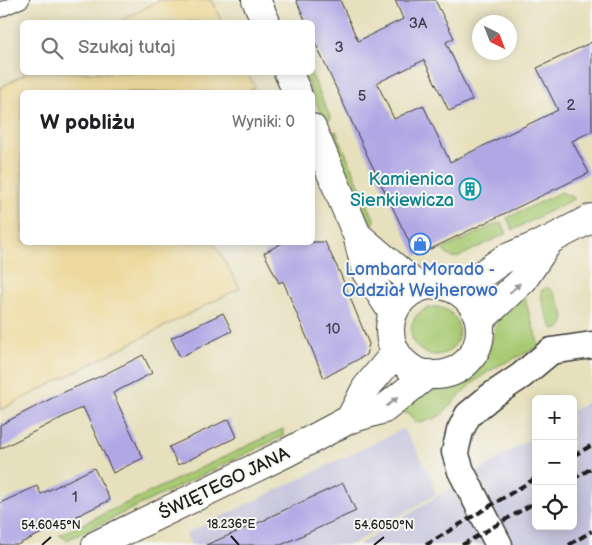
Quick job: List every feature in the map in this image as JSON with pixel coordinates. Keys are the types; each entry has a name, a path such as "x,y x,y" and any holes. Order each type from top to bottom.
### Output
{"street":[{"path":"256,0 265,20"},
{"path":"289,75 296,90"},
{"path":"315,135 357,235 366,272 393,313"},
{"path":"458,291 504,259 550,240 592,218"},
{"path":"357,235 418,288"},
{"path":"479,321 523,280 550,240"},
{"path":"432,284 458,291 468,299 475,309 479,321 480,336 476,350 456,370 442,374 428,374 415,370 404,363 396,352 391,340 390,326 393,313 399,303 418,288 432,284"},
{"path":"499,545 461,471 455,452 460,431 468,415 551,352 592,346"},
{"path":"350,419 366,388 396,352"},
{"name":"ŚWIĘTEGO JANA","path":"96,545 286,453 350,419 384,409 428,374"}],"lane":[{"path":"0,10 22,0"}],"shaded area":[{"path":"592,399 592,545 359,545 532,437 532,530 577,530 577,408"},
{"path":"403,429 434,483 431,484 436,494 350,545 191,545 186,534"}],"green space":[{"path":"304,75 312,75 331,119 324,121 315,100 315,90 310,90"},
{"path":"336,131 375,221 372,225 354,193 330,134"},
{"path":"561,192 575,198 513,230 507,218"},
{"path":"501,222 507,233 458,257 449,256 443,250 445,248"},
{"path":"545,288 550,289 554,293 563,312 564,321 559,329 554,329 545,311 541,291"},
{"path":"523,292 539,347 486,373 467,388 441,415 434,419 416,423 409,414 401,412 425,393 459,384 481,368 489,352 500,317"},
{"path":"435,307 444,309 452,314 457,322 459,331 457,340 452,348 444,353 435,355 426,353 418,348 413,340 411,331 413,322 418,314 426,309"},
{"path":"283,429 283,436 67,540 59,535"}],"sand":[{"path":"160,0 211,0 221,20 123,20"},
{"path":"23,75 248,75 255,87 251,90 20,90 20,245 215,245 240,288 0,410 0,88"}],"building":[{"path":"296,0 340,0 358,41 403,19 395,0 435,0 454,38 446,42 472,100 449,111 424,60 377,83 394,119 423,105 450,162 558,110 537,68 592,42 592,131 572,141 589,173 416,256 315,42 315,20 305,20"},
{"path":"315,242 325,242 369,344 366,355 324,378 283,281 279,283 264,253 279,245 315,245"},
{"path":"223,313 232,331 180,357 171,338"},
{"path":"143,355 152,373 113,393 143,458 113,473 83,407 0,449 0,425"},
{"path":"229,419 237,437 178,465 169,447"},
{"path":"94,468 110,500 17,545 0,545 0,503 37,486 41,494"},
{"path":"343,483 356,511 281,545 206,545 267,519"}],"railway":[{"path":"577,454 592,445"},
{"path":"577,477 592,468"},
{"path":"426,545 532,480"},
{"path":"462,545 532,504"},
{"path":"569,545 592,531"}],"place":[{"name":"Kamienica Sienkiewicza","path":"470,189"},
{"name":"Lombard Morado - Oddział Wejherowo","path":"420,244"}]}
